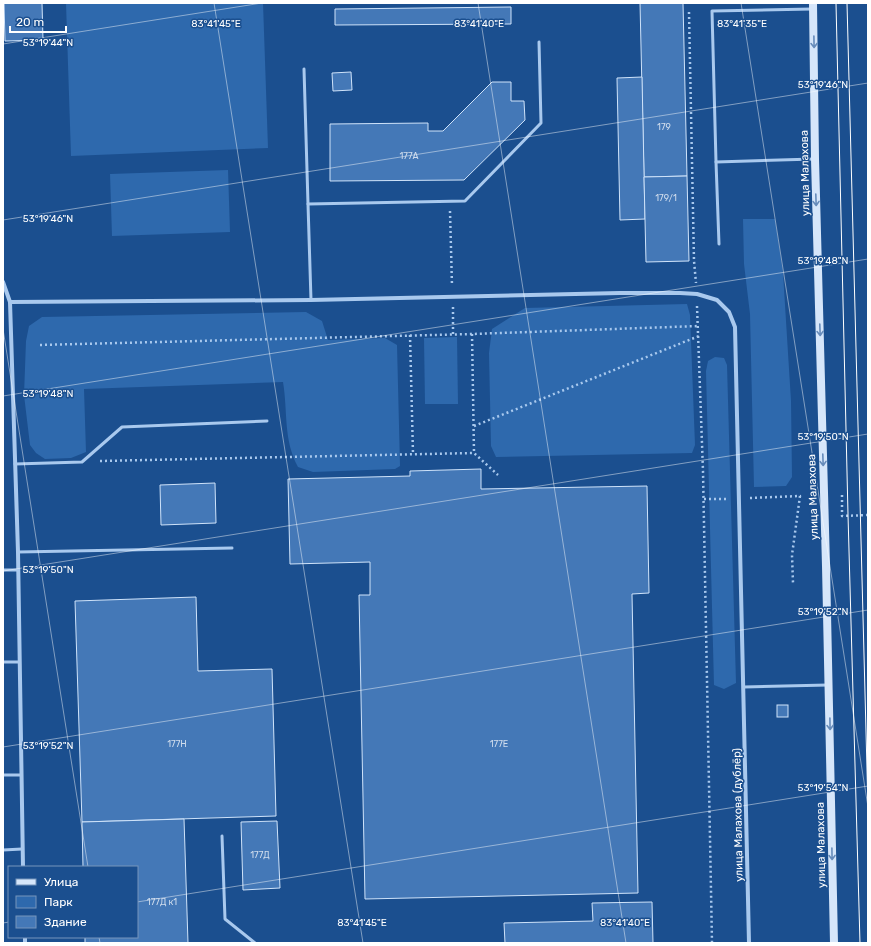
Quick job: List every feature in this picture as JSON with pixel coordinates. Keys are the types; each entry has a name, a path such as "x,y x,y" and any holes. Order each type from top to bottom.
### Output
{"main road":[{"name":"улица Малахова","path":"813,6 815,159 829,685 834,943"}],"street":[{"path":"3,282 10,302 16,464 23,866"},
{"name":"улица Малахова (дублёр)","path":"10,302 311,300 620,293 697,294 717,300 729,312 735,327 749,943"}],"lane":[{"path":"719,244 712,11 813,6"},
{"path":"308,204 465,201 541,123 539,42"},
{"path":"304,69 311,300"},
{"path":"716,162 815,159"},
{"path":"16,464 82,462 122,427 267,421"},
{"path":"18,552 232,548"},
{"path":"3,570 18,570"},
{"path":"3,662 19,662"},
{"path":"744,687 829,685"},
{"path":"3,775 21,775"},
{"path":"222,836 225,919 255,943"},
{"path":"3,850 22,849"}],"path":[{"path":"689,12 694,260 699,326 708,713 708,814 712,943"},
{"path":"450,201 453,334"},
{"path":"40,345 472,334 699,326"},
{"path":"472,334 474,453"},
{"path":"410,335 413,454"},
{"path":"474,426 699,336"},
{"path":"82,462 474,453 498,475"},
{"path":"842,495 842,516 868,515"},
{"path":"793,583 792,555 800,496"}],"green space":[{"path":"66,3 263,3 268,148 71,156"},
{"path":"228,170 230,232 112,236 110,174"},
{"path":"743,219 775,219 783,273 791,401 792,477 786,486 754,487 750,314 744,264"},
{"path":"687,304 690,315 695,445 692,453 496,457 491,446 489,353 492,329 525,308"},
{"path":"306,312 322,321 328,340 385,338 397,345 400,466 395,469 313,472 298,467 293,457 288,436 283,382 84,389 86,452 71,458 45,459 36,453 30,445 24,395 26,341 29,326 42,317"},
{"path":"457,337 458,404 425,404 424,338"},
{"path":"715,357 724,358 727,365 736,683 724,689 714,685 706,371 708,361"}],"building":[{"path":"4,3 42,3 43,40 5,41"},
{"path":"640,3 683,3 687,176 644,177"},
{"path":"511,7 511,24 335,25 335,9"},
{"path":"351,72 352,90 333,91 332,73"},
{"path":"642,77 645,219 620,220 617,78"},
{"path":"492,82 511,82 511,101 524,101 525,120 464,180 330,181 330,124 428,123 428,131 443,131"},
{"path":"687,176 689,261 646,262 644,177"},
{"path":"481,469 481,489 647,486 649,593 632,594 638,893 365,899 359,595 370,595 370,562 290,564 288,479 410,476 410,471"},
{"path":"215,483 216,523 161,525 160,485"},
{"path":"196,597 198,671 272,669 276,816 82,822 75,601"},
{"path":"777,705 788,705 788,717 777,717"},
{"path":"184,819 188,943 85,943 85,938 138,938 138,866 83,866 82,822"},
{"path":"277,821 280,888 243,890 241,822"},
{"path":"652,902 653,943 505,943 504,923 593,921 592,903"}],"tram line":[{"path":"836,3 860,943"},
{"path":"847,3 868,808"}]}
